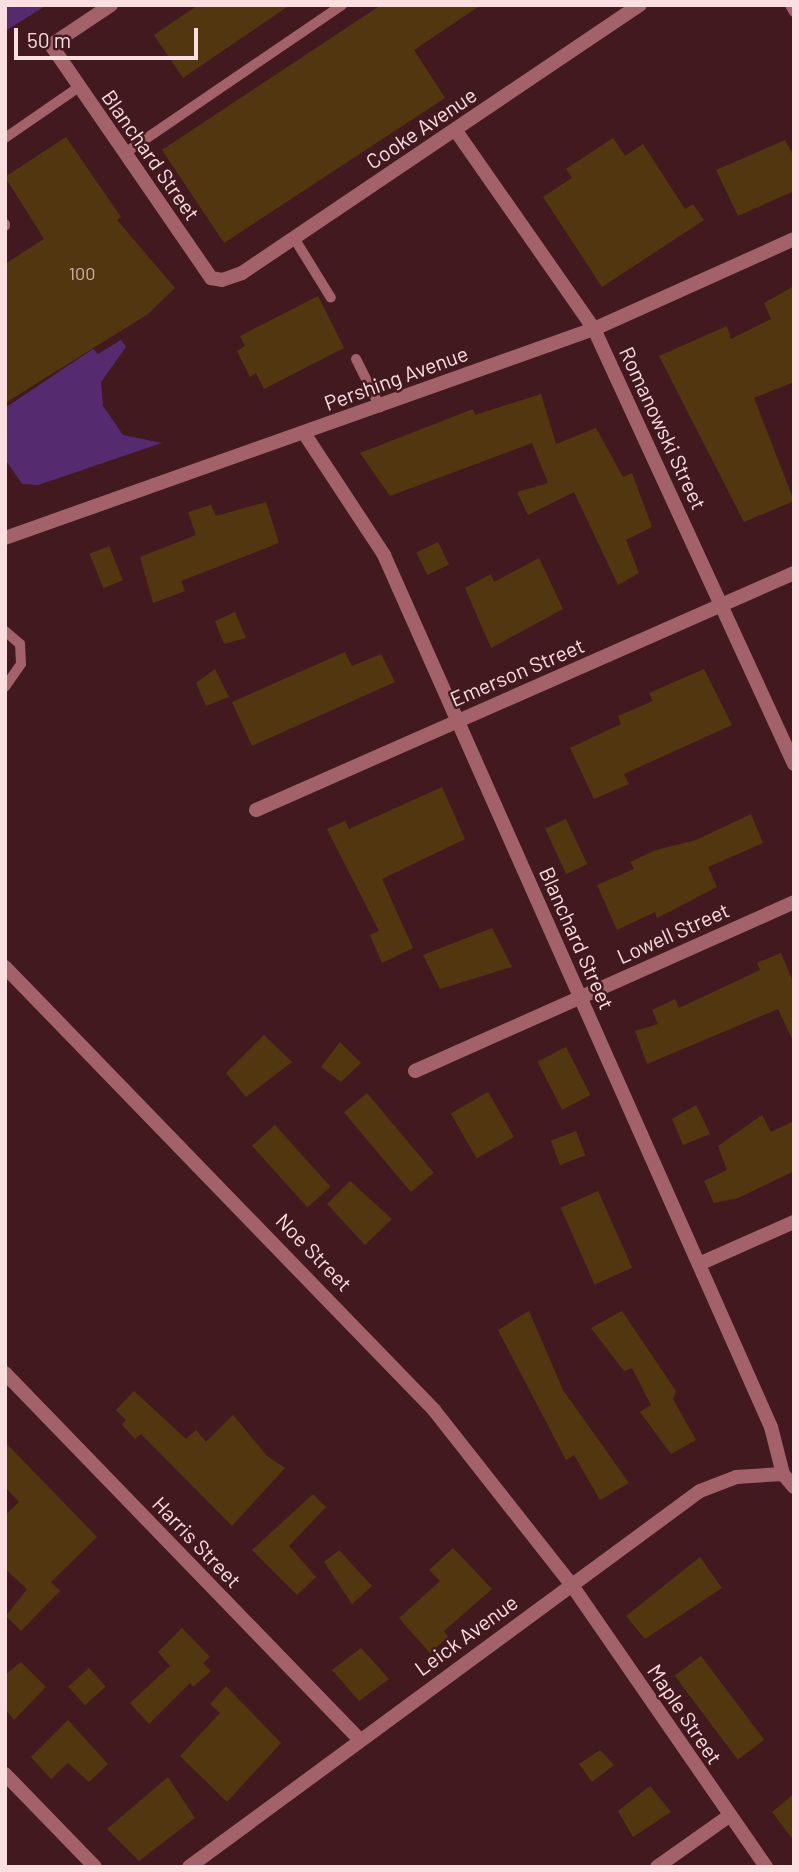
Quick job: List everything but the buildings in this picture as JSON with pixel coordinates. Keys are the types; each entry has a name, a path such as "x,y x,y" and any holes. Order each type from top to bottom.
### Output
{"street":[{"name":"Blanchard Street","path":"111,5 51,45 211,278 222,280"},
{"name":"Cooke Avenue","path":"222,280 294,238 640,5"},
{"name":"Romanowski Street","path":"456,131 594,329 794,764"},
{"name":"Pershing Avenue","path":"6,535 380,407 594,329 794,239"},
{"name":"Blanchard Street","path":"304,433 384,555 771,1427 782,1474"},
{"name":"Emerson Street","path":"256,810 457,720 723,607 794,573"},
{"name":"Lowell Street","path":"415,1071 794,902"},
{"name":"Noe Street","path":"5,967 434,1410 571,1584"},
{"path":"699,1264 794,1222"},
{"name":"Harris Street","path":"5,1373 359,1739"},
{"name":"Leick Avenue","path":"189,1867 359,1739 700,1491 736,1477 782,1474"},
{"path":"782,1474 794,1487"},
{"name":"Maple Street","path":"571,1584 766,1867"},
{"path":"5,1774 95,1867"},
{"path":"657,1867 729,1815"}],"lane":[{"path":"125,153 342,5"},
{"path":"790,5 794,12"},
{"path":"5,138 79,87"},
{"path":"294,238 331,298"},
{"path":"356,359 380,407"},
{"path":"5,631 20,644 21,664 5,687"}],"shaded area":[{"path":"5,5 47,5 5,31"},
{"path":"121,340 126,347 101,382 103,406 123,435 162,443 38,485 22,484 5,459 5,408 93,349 98,354"}]}
